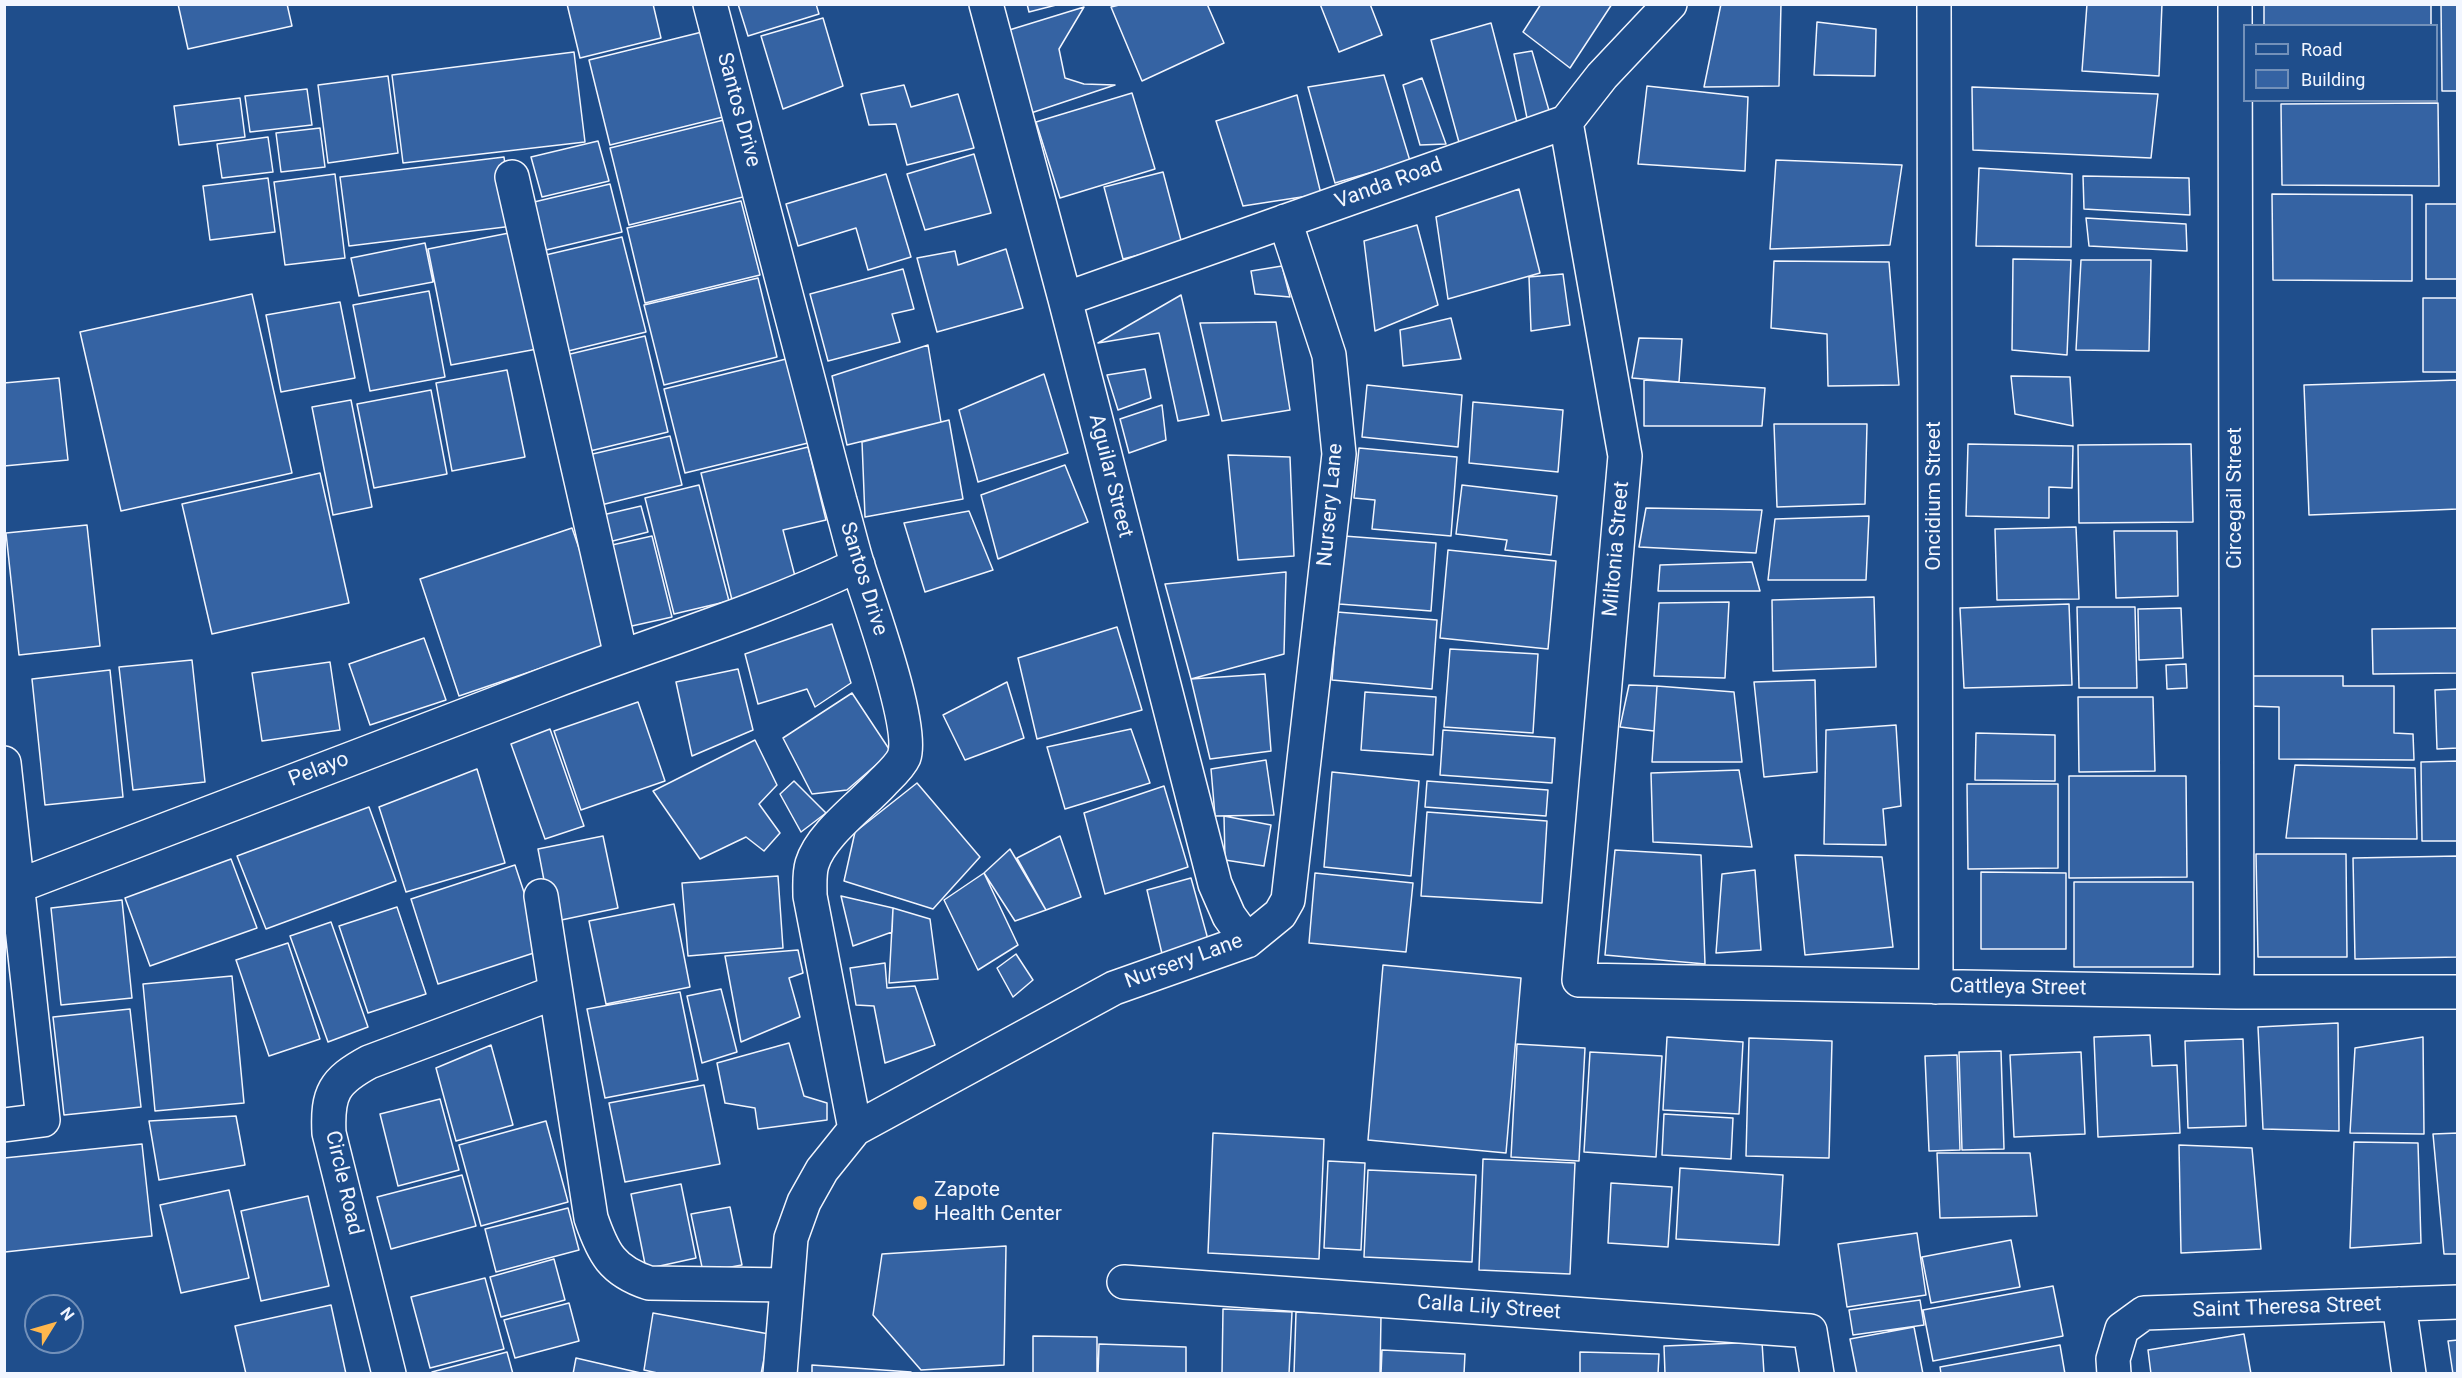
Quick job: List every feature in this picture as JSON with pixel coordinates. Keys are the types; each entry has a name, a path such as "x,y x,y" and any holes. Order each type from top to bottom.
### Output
{"street":[{"name":"Santos Drive","path":"710,4 858,565 873,609 903,721 905,741 903,758 820,847 812,863 809,879 810,896 855,1129"},
{"name":"Aguilar Street","path":"987,4 1215,884 1229,916 1247,941"},
{"path":"1566,122 1602,76 1670,4"},
{"name":"Oncidium Street","path":"1934,4 1936,987"},
{"name":"Circegail Street","path":"2235,4 2237,992"},
{"name":"Vanda Road","path":"1065,299 1566,122"},
{"name":"Miltonia Street","path":"1566,122 1625,456 1579,980"},
{"path":"512,177 621,656"},
{"name":"Nursery Lane","path":"780,1374 791,1238 804,1202 822,1170 855,1129 1114,988 1247,941 1280,914 1288,900 1339,454 1329,355 1285,221"},
{"name":"Pelayo","path":"18,886 621,656 782,599 858,565"},
{"path":"4,763 43,1120 4,1125"},
{"path":"541,896 591,1218 599,1243 612,1263 628,1276 649,1282 787,1285"},
{"name":"Cattleya Street","path":"1579,980 2237,992 2457,992"},
{"name":"Circle Road","path":"389,1374 329,1133 328,1109 334,1088 348,1074 369,1062 556,992"},
{"name":"Calla Lily Street","path":"1124,1282 1810,1331 1817,1374"},
{"name":"Saint Theresa Street","path":"2114,1374 2113,1359 2122,1329 2144,1313 2457,1302"},
{"path":"2399,1304 2409,1374"}],"building":[{"path":"178,4 287,4 292,26 188,49"},
{"path":"567,4 653,4 661,38 580,58"},
{"path":"738,4 816,4 819,14 748,36"},
{"path":"1027,4 1060,4 1029,12"},
{"path":"1123,4 1207,4 1224,43 1142,81 1111,7"},
{"path":"1320,4 1370,4 1382,35 1339,52"},
{"path":"1541,4 1612,4 1570,68 1523,32"},
{"path":"1721,4 1781,4 1779,86 1704,87"},
{"path":"2087,4 2162,4 2159,76 2082,71"},
{"path":"2264,4 2431,4 2431,24 2264,24"},
{"path":"2441,4 2458,4 2458,91 2442,91"},
{"path":"1084,7 1059,49 1065,78 1084,84 1115,85 1031,113 1006,31"},
{"path":"823,18 843,86 783,109 761,36"},
{"path":"1817,22 1876,29 1875,76 1814,75"},
{"path":"1491,23 1517,123 1460,146 1431,40"},
{"path":"706,31 727,116 610,145 589,60"},
{"path":"1532,51 1550,114 1528,123 1514,54"},
{"path":"574,52 585,142 403,163 392,75"},
{"path":"1384,75 1410,161 1335,183 1308,87"},
{"path":"388,76 398,153 328,163 318,85"},
{"path":"1422,78 1446,144 1420,145 1403,85"},
{"path":"904,85 911,107 958,94 974,148 907,165 896,124 869,125 861,94"},
{"path":"1647,86 1748,97 1745,171 1638,164"},
{"path":"1972,87 2158,94 2151,158 1973,150"},
{"path":"307,89 312,125 250,132 245,96"},
{"path":"1132,93 1155,169 1060,198 1036,122"},
{"path":"1297,95 1321,194 1243,206 1216,121"},
{"path":"240,98 245,137 179,145 174,106"},
{"path":"2438,103 2439,186 2282,185 2281,104"},
{"path":"736,117 755,194 629,225 610,148"},
{"path":"320,128 325,167 281,172 276,133"},
{"path":"268,137 273,172 222,178 217,144"},
{"path":"598,141 609,181 542,197 531,157"},
{"path":"974,154 991,213 925,230 907,174"},
{"path":"504,157 513,226 349,246 340,177"},
{"path":"1776,160 1902,165 1890,245 1770,249"},
{"path":"1979,168 2072,174 2071,247 1976,246"},
{"path":"1163,172 1182,244 1123,259 1104,187"},
{"path":"335,174 345,258 285,265 274,182"},
{"path":"886,174 911,257 868,270 856,228 798,246 786,204"},
{"path":"2083,176 2189,178 2190,215 2084,209"},
{"path":"268,178 275,232 210,240 203,186"},
{"path":"610,184 622,232 546,250 534,202"},
{"path":"1519,189 1540,273 1448,299 1436,217"},
{"path":"2272,194 2412,195 2412,281 2273,280"},
{"path":"741,201 760,275 645,303 627,228"},
{"path":"2426,204 2458,204 2458,279 2426,279"},
{"path":"2086,218 2186,224 2187,251 2089,246"},
{"path":"1417,225 1438,305 1375,331 1364,241"},
{"path":"514,232 537,349 451,365 428,249"},
{"path":"622,237 646,332 556,354 533,258"},
{"path":"425,243 433,282 359,296 351,258"},
{"path":"1006,249 1023,308 937,332 917,258 955,251 958,265"},
{"path":"2013,259 2071,260 2067,355 2012,350"},
{"path":"2081,260 2151,260 2149,351 2076,350"},
{"path":"1774,261 1889,262 1899,385 1828,386 1827,334 1771,328"},
{"path":"1282,266 1290,297 1255,294 1251,271"},
{"path":"903,269 914,309 892,314 900,342 828,361 810,294"},
{"path":"1563,274 1570,325 1531,331 1529,277"},
{"path":"758,278 777,357 664,385 644,305"},
{"path":"429,291 445,377 370,391 353,305"},
{"path":"252,294 292,473 121,511 80,332"},
{"path":"1181,295 1209,415 1178,421 1159,333 1098,343"},
{"path":"2423,298 2458,298 2458,372 2423,372"},
{"path":"340,302 355,378 281,392 266,315"},
{"path":"1451,318 1461,359 1403,366 1400,330"},
{"path":"1276,322 1290,410 1222,421 1200,323"},
{"path":"645,336 668,432 586,452 562,356"},
{"path":"1639,338 1682,339 1679,382 1632,378"},
{"path":"928,345 941,422 847,445 832,376"},
{"path":"786,359 808,443 685,473 664,389"},
{"path":"1145,369 1151,398 1118,410 1107,375"},
{"path":"507,370 525,457 452,471 436,383"},
{"path":"1044,374 1068,453 978,482 959,410"},
{"path":"2011,376 2070,377 2073,426 2015,414"},
{"path":"59,378 68,460 4,466 4,383"},
{"path":"1644,380 1765,388 1762,426 1644,426"},
{"path":"2458,380 2458,509 2309,515 2304,385"},
{"path":"1367,385 1462,395 1458,447 1362,437"},
{"path":"431,390 447,474 374,488 357,404"},
{"path":"351,400 372,507 333,515 312,407"},
{"path":"1473,402 1563,410 1558,472 1469,463"},
{"path":"1162,405 1166,440 1129,453 1120,419"},
{"path":"949,420 963,499 865,517 862,442"},
{"path":"1774,424 1867,424 1865,504 1777,507"},
{"path":"670,436 682,485 597,506 584,456"},
{"path":"1968,444 2073,446 2072,488 2049,487 2049,518 1966,516"},
{"path":"2191,444 2193,522 2079,523 2078,445"},
{"path":"808,447 826,520 783,530 797,584 732,600 701,473"},
{"path":"1359,448 1457,457 1451,536 1372,529 1375,500 1354,498"},
{"path":"1228,455 1290,457 1294,556 1238,560"},
{"path":"1065,465 1088,522 998,559 981,495"},
{"path":"320,473 349,603 212,634 182,504"},
{"path":"699,485 729,601 674,614 645,498"},
{"path":"1462,485 1557,496 1551,555 1505,550 1507,540 1456,534"},
{"path":"641,506 648,532 601,544 594,517"},
{"path":"1646,508 1762,510 1756,553 1639,547"},
{"path":"969,511 993,570 925,592 904,523"},
{"path":"1869,516 1866,580 1768,580 1775,519"},
{"path":"87,525 100,646 19,655 6,533"},
{"path":"2076,527 2079,599 1997,600 1995,529"},
{"path":"572,528 612,644 459,696 420,579"},
{"path":"2114,531 2177,531 2178,596 2116,598"},
{"path":"652,536 672,617 623,628 603,547"},
{"path":"1344,536 1436,543 1431,611 1339,604"},
{"path":"1448,550 1556,561 1548,649 1440,638"},
{"path":"1752,562 1760,591 1658,591 1660,565"},
{"path":"1286,572 1284,654 1191,679 1165,584"},
{"path":"1874,597 1876,667 1773,671 1772,600"},
{"path":"1729,602 1725,678 1654,676 1659,603"},
{"path":"2069,604 2072,685 1964,688 1960,608"},
{"path":"2077,607 2135,607 2137,688 2079,688"},
{"path":"2181,608 2183,658 2139,660 2138,609"},
{"path":"1337,612 1437,620 1432,689 1332,680"},
{"path":"832,624 851,683 815,707 807,689 758,704 745,654"},
{"path":"1117,627 1142,710 1037,739 1018,658"},
{"path":"2458,628 2458,673 2373,674 2372,629"},
{"path":"424,638 446,700 370,725 349,664"},
{"path":"1450,649 1538,654 1533,733 1444,727"},
{"path":"192,660 205,782 133,790 119,667"},
{"path":"330,662 340,730 262,741 252,673"},
{"path":"2186,664 2187,688 2167,689 2166,665"},
{"path":"738,669 753,730 692,756 676,682"},
{"path":"110,670 123,797 45,805 32,679"},
{"path":"1265,674 1271,751 1210,759 1191,679"},
{"path":"2248,676 2343,676 2343,686 2394,686 2394,733 2413,734 2414,760 2279,759 2279,707 2248,706"},
{"path":"1815,680 1817,772 1764,777 1754,682"},
{"path":"1007,682 1024,738 965,760 943,715"},
{"path":"1629,685 1657,686 1654,731 1620,727"},
{"path":"1657,686 1734,692 1742,762 1652,762"},
{"path":"2458,689 2458,748 2437,749 2435,690"},
{"path":"1365,692 1436,697 1433,755 1361,750"},
{"path":"852,693 891,752 847,790 812,794 783,738"},
{"path":"2078,697 2153,697 2155,771 2079,772"},
{"path":"638,702 665,781 581,810 554,731"},
{"path":"1896,725 1901,806 1883,809 1886,845 1824,844 1826,730"},
{"path":"550,729 584,826 545,839 511,744"},
{"path":"1131,729 1150,783 1065,809 1047,747"},
{"path":"1443,730 1555,738 1552,783 1440,775"},
{"path":"1976,733 2055,735 2055,781 1975,780"},
{"path":"755,740 777,785 759,804 780,833 764,851 746,837 700,859 653,791"},
{"path":"1266,760 1274,815 1215,816 1211,769"},
{"path":"2458,761 2458,841 2422,841 2421,762"},
{"path":"2295,765 2415,768 2417,839 2286,838"},
{"path":"477,769 505,863 406,892 379,807"},
{"path":"1739,770 1752,847 1653,842 1651,773"},
{"path":"1332,772 1419,781 1411,876 1324,867"},
{"path":"2069,776 2186,776 2187,877 2069,878"},
{"path":"794,781 826,813 801,832 780,794"},
{"path":"1427,781 1548,790 1546,816 1425,807"},
{"path":"917,783 980,857 933,909 844,881 855,832"},
{"path":"1967,784 2058,784 2058,868 1968,869"},
{"path":"1164,786 1188,867 1105,894 1084,813"},
{"path":"369,807 396,881 266,929 237,856"},
{"path":"1427,812 1547,821 1542,903 1421,896"},
{"path":"1224,816 1271,825 1264,866 1225,860"},
{"path":"603,836 618,908 552,922 538,849"},
{"path":"1060,836 1081,897 1046,910 1017,858"},
{"path":"1010,849 1046,910 1015,921 984,873"},
{"path":"1615,850 1701,855 1705,964 1605,955"},
{"path":"2256,854 2346,854 2347,957 2258,957"},
{"path":"1795,855 1882,857 1893,947 1805,955"},
{"path":"2458,856 2458,957 2355,959 2353,858"},
{"path":"231,859 257,928 150,966 125,898"},
{"path":"515,865 543,950 438,984 411,899"},
{"path":"1755,870 1761,950 1716,953 1722,874"},
{"path":"1981,872 2066,873 2066,949 1981,949"},
{"path":"984,873 1018,945 978,970 944,900"},
{"path":"1315,873 1413,883 1406,952 1309,943"},
{"path":"778,876 783,948 688,956 682,883"},
{"path":"1191,878 1209,943 1163,958 1147,890"},
{"path":"2074,882 2193,882 2193,967 2074,967"},
{"path":"841,896 893,908 892,932 853,946"},
{"path":"122,900 132,998 61,1005 51,908"},
{"path":"674,904 690,987 606,1004 589,921"},
{"path":"397,907 426,994 368,1013 339,926"},
{"path":"893,908 930,919 938,979 889,983"},
{"path":"331,922 368,1027 328,1042 290,936"},
{"path":"288,943 320,1039 269,1056 236,960"},
{"path":"798,950 803,973 789,978 800,1017 741,1042 725,956"},
{"path":"1016,954 1033,980 1013,997 997,968"},
{"path":"885,963 887,988 915,986 935,1045 885,1063 874,1006 856,1005 850,968"},
{"path":"1383,965 1521,978 1506,1153 1368,1140"},
{"path":"232,976 244,1103 155,1111 143,984"},
{"path":"721,989 737,1052 702,1063 687,996"},
{"path":"680,992 698,1080 605,1098 587,1009"},
{"path":"130,1009 141,1107 64,1115 53,1017"},
{"path":"2338,1023 2339,1131 2263,1129 2258,1027"},
{"path":"2150,1035 2152,1066 2177,1065 2180,1133 2098,1137 2094,1037"},
{"path":"1667,1037 1743,1042 1739,1114 1663,1110"},
{"path":"2423,1037 2424,1134 2350,1133 2355,1048"},
{"path":"1749,1038 1832,1041 1829,1158 1746,1156"},
{"path":"2243,1039 2246,1126 2188,1128 2185,1041"},
{"path":"789,1043 804,1096 827,1103 827,1120 758,1129 755,1108 725,1103 717,1063"},
{"path":"1517,1044 1585,1048 1579,1161 1511,1157"},
{"path":"491,1045 513,1125 456,1141 436,1068"},
{"path":"2001,1051 2004,1149 1962,1150 1959,1052"},
{"path":"1590,1052 1662,1056 1656,1157 1584,1152"},
{"path":"2081,1052 2085,1134 2014,1137 2010,1055"},
{"path":"1957,1055 1960,1150 1929,1151 1925,1056"},
{"path":"704,1085 720,1164 625,1182 609,1103"},
{"path":"440,1099 459,1170 398,1186 380,1114"},
{"path":"1664,1114 1733,1118 1731,1159 1662,1155"},
{"path":"236,1116 245,1165 159,1180 149,1121"},
{"path":"546,1121 568,1202 481,1226 459,1145"},
{"path":"1213,1133 1324,1139 1319,1259 1208,1253"},
{"path":"2458,1133 2458,1254 2444,1254 2433,1134"},
{"path":"2354,1142 2418,1143 2421,1243 2350,1248"},
{"path":"142,1144 152,1236 5,1252 4,1158"},
{"path":"2179,1145 2252,1148 2261,1249 2181,1253"},
{"path":"1937,1153 2030,1153 2037,1216 1940,1218"},
{"path":"1483,1159 1575,1163 1570,1274 1479,1270"},
{"path":"1328,1161 1365,1163 1361,1250 1324,1248"},
{"path":"1680,1168 1783,1175 1779,1245 1676,1239"},
{"path":"1368,1170 1476,1175 1472,1262 1364,1257"},
{"path":"462,1175 476,1226 391,1249 377,1197"},
{"path":"1611,1183 1672,1187 1668,1247 1608,1243"},
{"path":"681,1184 696,1258 646,1269 631,1194"},
{"path":"229,1190 249,1278 181,1293 160,1205"},
{"path":"308,1196 329,1286 261,1301 241,1211"},
{"path":"730,1207 742,1265 703,1272 691,1214"},
{"path":"568,1208 579,1250 496,1272 485,1229"},
{"path":"1917,1233 1926,1295 1847,1307 1838,1244"},
{"path":"2011,1240 2020,1287 1931,1303 1922,1257"},
{"path":"1006,1246 1004,1365 921,1370 873,1315 882,1254"},
{"path":"554,1259 565,1300 501,1317 490,1277"},
{"path":"485,1278 504,1349 430,1368 411,1297"},
{"path":"2053,1286 2063,1336 1933,1361 1923,1310"},
{"path":"1920,1300 1924,1325 1853,1335 1849,1310"},
{"path":"569,1303 579,1341 515,1358 504,1320"},
{"path":"331,1305 346,1374 246,1374 235,1326"},
{"path":"1223,1309 1292,1312 1289,1374 1222,1374"},
{"path":"1296,1312 1381,1316 1380,1374 1294,1374"},
{"path":"653,1313 769,1334 761,1374 662,1374 644,1370"},
{"path":"1914,1327 1923,1374 1857,1374 1850,1339"},
{"path":"2244,1334 2251,1374 2151,1374 2148,1350"},
{"path":"1033,1336 1097,1337 1097,1374 1033,1374"},
{"path":"2458,1340 2458,1374 2453,1374 2448,1341"},
{"path":"1762,1342 1764,1374 1665,1374 1664,1346"},
{"path":"1099,1344 1186,1347 1186,1374 1098,1374"},
{"path":"2060,1345 2065,1374 1941,1374 1940,1367"},
{"path":"1382,1350 1465,1354 1464,1374 1381,1374"},
{"path":"507,1352 513,1374 433,1374 432,1372"},
{"path":"1580,1352 1659,1354 1658,1374 1580,1374"},
{"path":"576,1358 645,1374 573,1374"},
{"path":"812,1365 911,1372 911,1374 812,1374"}],"place":[{"name":"Zapote Health Center","path":"920,1203"}]}
